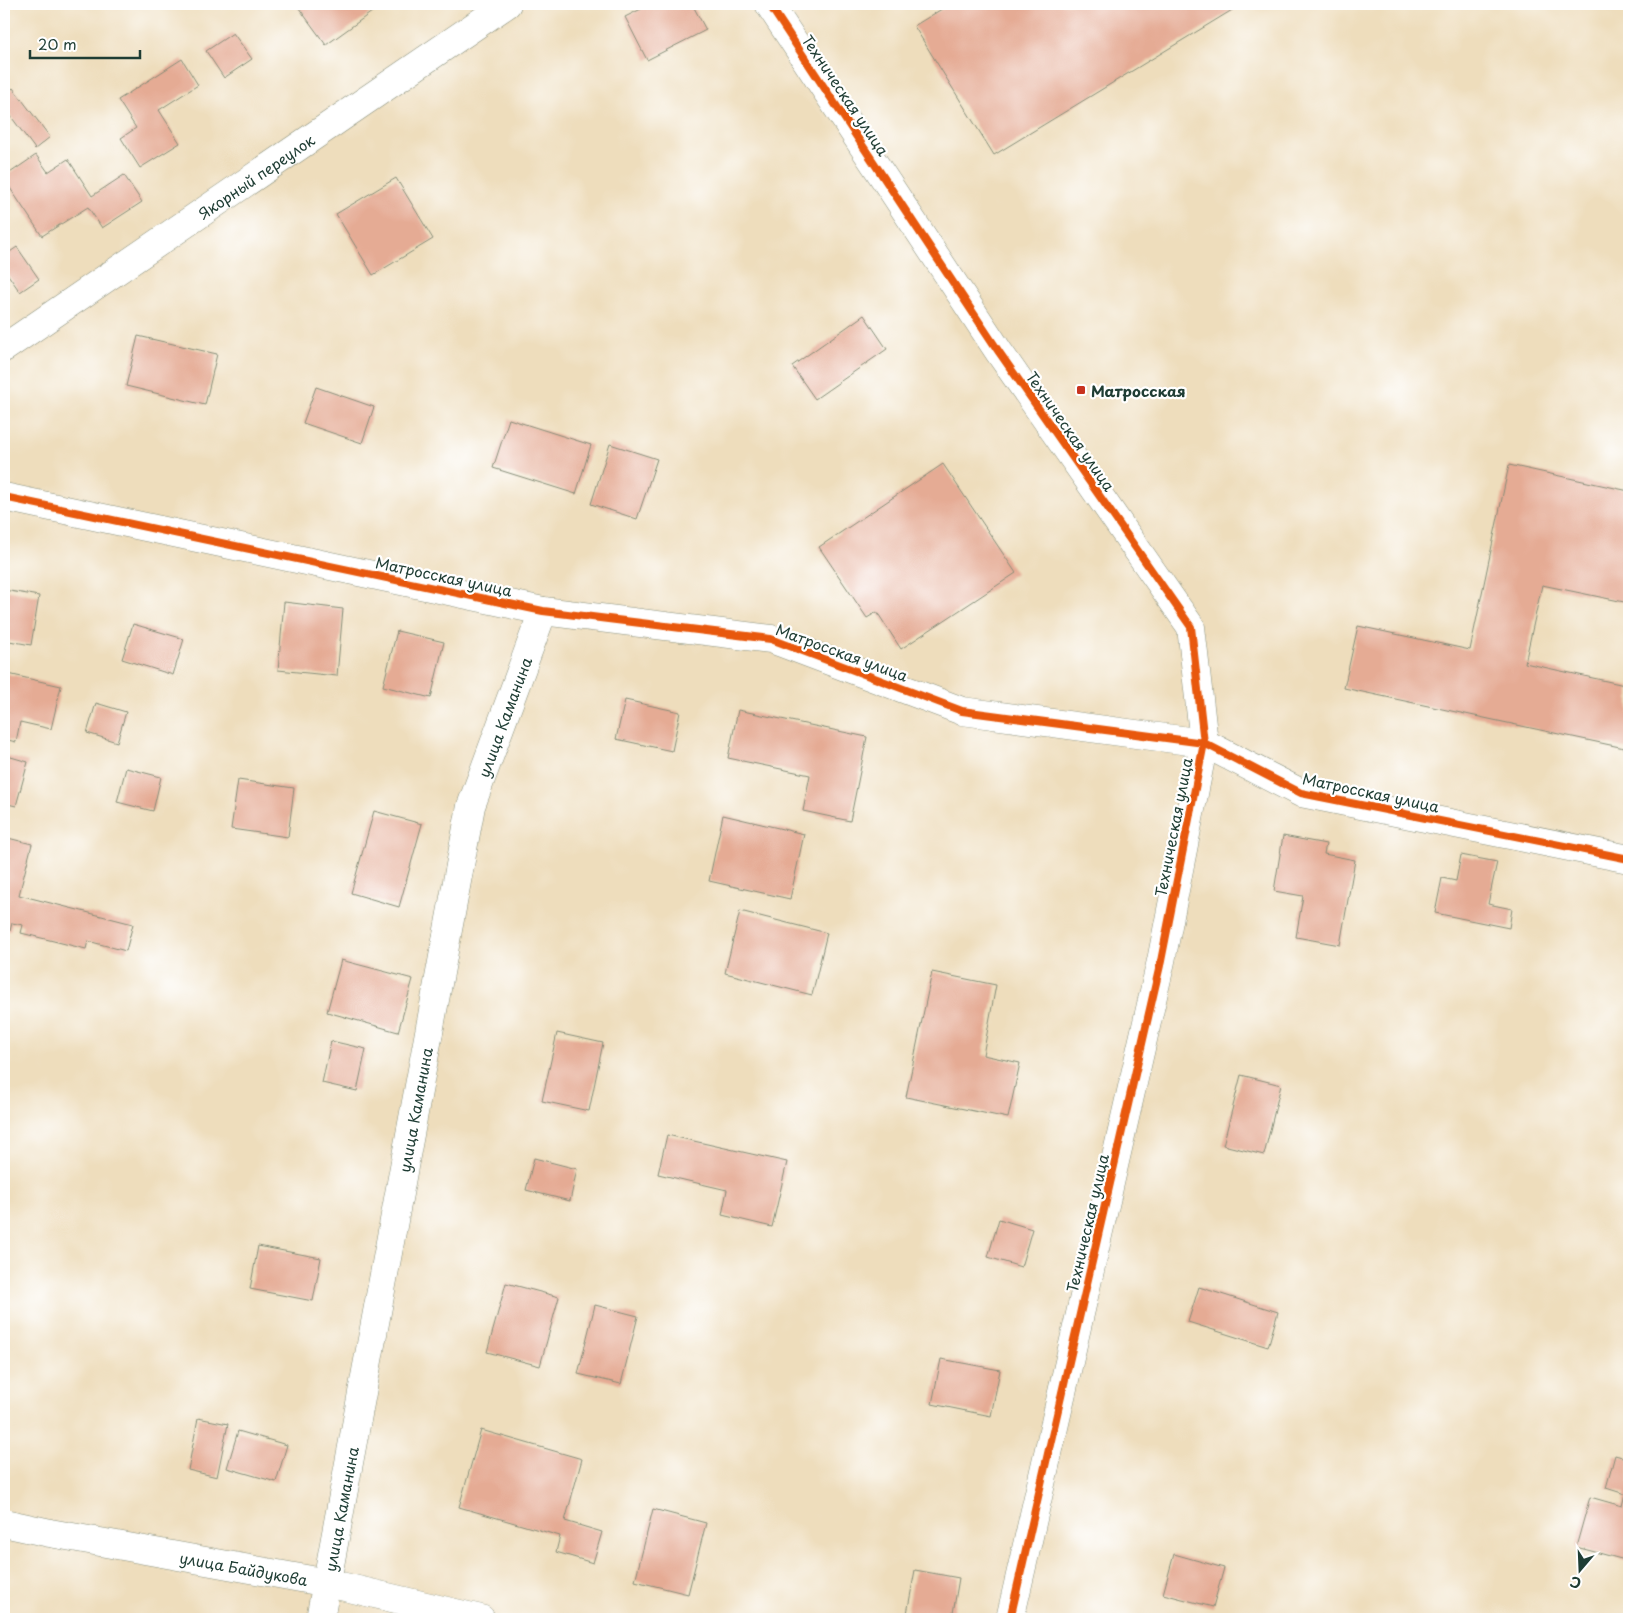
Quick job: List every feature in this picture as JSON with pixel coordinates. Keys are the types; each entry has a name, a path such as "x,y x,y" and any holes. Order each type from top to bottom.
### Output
{"street":[{"name":"Якорный переулок","path":"4,348 506,4"},
{"name":"Техническая улица","path":"768,4 999,352 1191,628 1204,742 1161,961 1010,1619"},
{"name":"Матросская улица","path":"4,497 542,611 771,639 962,711 1204,742 1301,794 1629,859"},
{"name":"улица Каманина","path":"320,1619 471,806 542,611"},
{"name":"улица Байдукова","path":"4,1523 328,1583 481,1619"}],"building":[{"path":"296,4 383,4 326,45"},
{"path":"651,4 692,4 706,30 647,60 625,17"},
{"path":"950,4 1242,4 994,155 914,26"},
{"path":"233,33 252,59 224,78 206,51"},
{"path":"182,59 198,85 159,110 180,143 140,168 121,138 136,128 118,100"},
{"path":"13,88 50,137 35,149 4,107 4,95"},
{"path":"36,155 48,172 68,159 92,196 124,175 142,202 102,228 88,207 42,236 4,179 4,177"},
{"path":"396,178 433,239 373,275 336,214"},
{"path":"17,247 39,279 20,292 4,269 4,256"},
{"path":"864,315 887,349 815,399 792,366"},
{"path":"138,336 217,354 205,405 126,386"},
{"path":"316,387 374,407 362,443 303,423"},
{"path":"509,419 591,445 576,494 493,468"},
{"path":"610,444 657,459 637,519 591,504"},
{"path":"943,464 1016,573 901,649 877,612 867,618 819,547"},
{"path":"1509,465 1629,491 1629,603 1542,585 1525,663 1629,686 1629,749 1344,688 1358,626 1470,650"},
{"path":"4,590 39,596 31,645 4,640"},
{"path":"284,602 343,609 337,676 278,670"},
{"path":"133,624 184,639 173,675 122,659"},
{"path":"397,631 444,642 431,698 383,686"},
{"path":"4,673 61,686 51,729 20,722 16,742 4,739"},
{"path":"625,700 680,712 672,751 616,739"},
{"path":"96,703 126,712 117,742 87,733"},
{"path":"738,710 867,737 850,821 803,811 810,775 728,758"},
{"path":"4,755 28,762 16,806 4,803"},
{"path":"126,768 161,777 153,811 117,802"},
{"path":"238,780 294,788 288,837 231,829"},
{"path":"374,811 422,824 399,907 351,893"},
{"path":"723,815 804,834 790,899 709,881"},
{"path":"1283,836 1326,844 1324,854 1355,860 1340,945 1296,937 1303,896 1274,891"},
{"path":"4,837 32,844 19,895 133,924 126,951 88,941 86,949 21,933 23,925 12,923 10,931 4,930"},
{"path":"1461,855 1497,862 1488,904 1512,909 1509,928 1435,913 1442,878 1456,881"},
{"path":"740,911 827,933 812,995 725,973"},
{"path":"341,960 413,979 398,1032 327,1012"},
{"path":"932,972 996,985 983,1055 1020,1063 1008,1118 906,1097"},
{"path":"557,1033 603,1043 589,1111 542,1101"},
{"path":"331,1041 366,1049 357,1091 322,1083"},
{"path":"1241,1075 1281,1085 1264,1155 1223,1145"},
{"path":"667,1135 787,1162 772,1227 722,1215 727,1190 658,1174"},
{"path":"534,1158 577,1169 570,1201 526,1190"},
{"path":"999,1219 1032,1229 1021,1267 988,1257"},
{"path":"258,1246 321,1258 313,1301 250,1289"},
{"path":"506,1283 559,1297 540,1366 487,1352"},
{"path":"1199,1287 1278,1312 1268,1347 1188,1322"},
{"path":"595,1305 638,1316 621,1384 578,1374"},
{"path":"1629,1329 1629,1347 1624,1345"},
{"path":"941,1359 1000,1370 991,1416 932,1404"},
{"path":"198,1418 228,1424 217,1477 188,1470"},
{"path":"481,1430 582,1459 565,1521 602,1532 593,1563 556,1552 560,1536 459,1507"},
{"path":"238,1431 287,1445 276,1482 227,1468"},
{"path":"1615,1455 1629,1459 1629,1561 1576,1547 1590,1497 1622,1506 1625,1494 1606,1488"},
{"path":"653,1509 706,1523 688,1594 635,1581"},
{"path":"1174,1554 1224,1568 1213,1607 1163,1594"},
{"path":"915,1570 959,1578 952,1619 906,1619"}],"cycle path":[{"path":"769,4 999,352 1191,627 1204,743 1161,961 1010,1619"},
{"path":"4,497 543,611 771,639 962,711 1204,743 1301,793 1629,859"}],"place":[{"name":"Матросская","path":"1081,390"}]}
